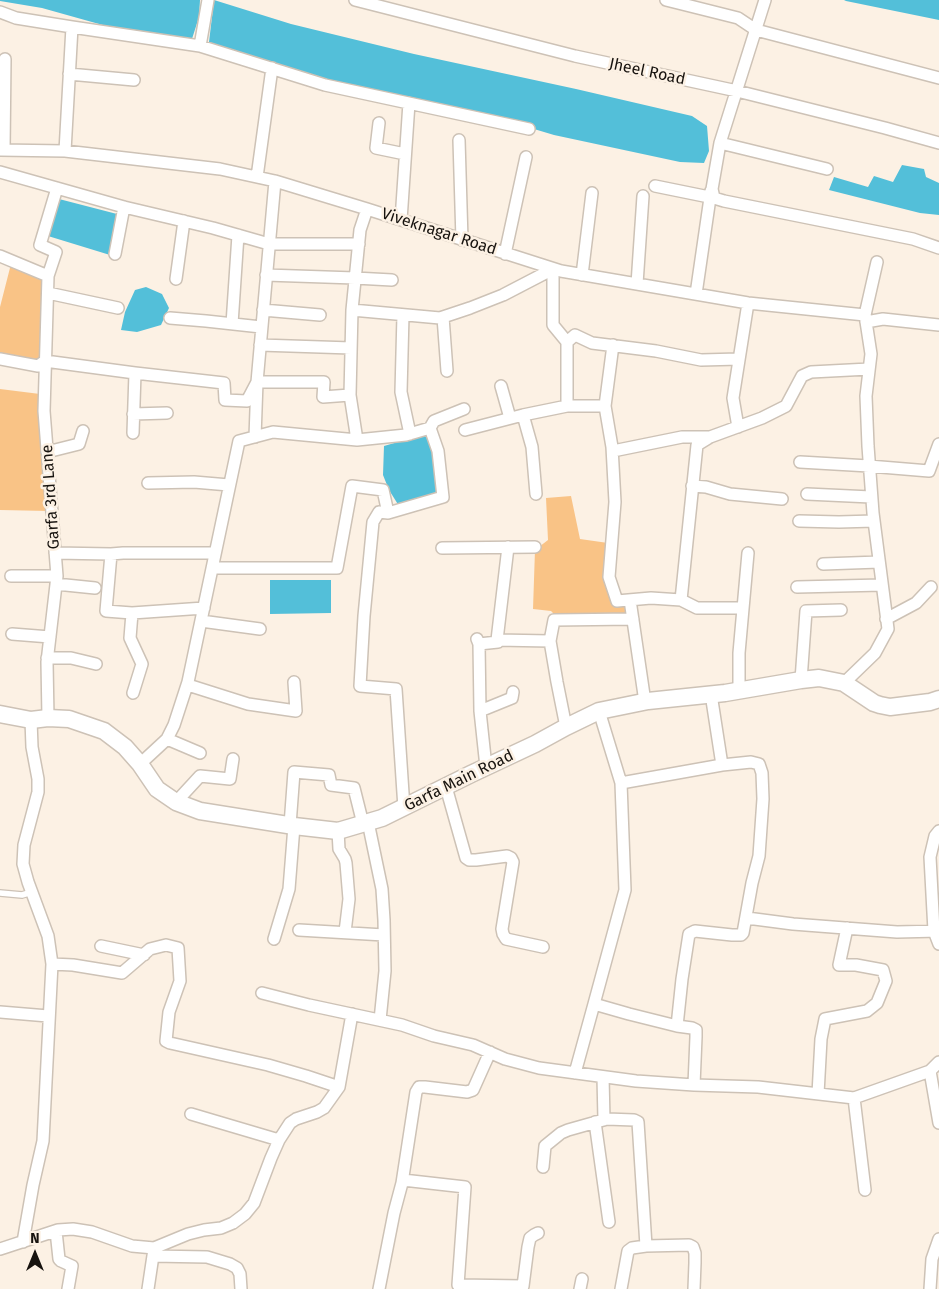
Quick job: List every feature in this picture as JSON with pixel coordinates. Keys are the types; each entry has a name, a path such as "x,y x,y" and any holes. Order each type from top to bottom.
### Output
{"main road":[{"name":"Garfa Main Road","path":"0,714 31,720 48,718 69,719 104,731 125,747 140,764 157,789 176,802 200,811 292,826 338,831 382,818 404,808 599,712 645,702 739,691 819,678 844,683 874,703 890,707 930,702 939,699"}],"street":[{"path":"200,46 208,0"},
{"name":"Jheel Road","path":"355,0 575,56 737,91 939,143"},
{"path":"666,0 738,18 756,30 939,78"},
{"path":"696,294 720,143 765,0"},
{"path":"0,12 16,18 200,46 325,85 529,128"},
{"path":"65,151 72,27"},
{"path":"2,150 5,59"},
{"path":"257,177 272,68"},
{"path":"69,74 134,80"},
{"path":"401,220 409,103"},
{"path":"379,123 376,148 405,154"},
{"path":"459,140 462,240"},
{"path":"720,143 827,169"},
{"name":"Viveknagar Road","path":"2,150 65,151 220,169 275,181 367,208 553,269 866,322 883,318 939,325"},
{"path":"505,254 526,157"},
{"path":"0,172 124,207 269,244 359,244"},
{"path":"255,437 261,327 275,181"},
{"path":"655,186 712,194 724,201 913,239 939,248"},
{"name":"Garfa 3rd Lane","path":"48,718 47,658 56,580 44,411 48,276 56,252 40,245 57,188"},
{"path":"582,275 592,193"},
{"path":"637,284 643,196"},
{"path":"115,254 124,207"},
{"path":"357,440 350,395 352,310 360,230 367,208"},
{"path":"176,279 184,221"},
{"path":"232,324 238,235"},
{"path":"0,256 48,276"},
{"path":"844,683 875,653 888,629 871,497 866,396 870,354 866,322 877,262"},
{"path":"352,310 440,318 503,295 553,269 553,325 567,342 567,406"},
{"path":"266,275 392,280"},
{"path":"48,293 118,308"},
{"path":"738,426 733,398 748,303"},
{"path":"263,310 320,315"},
{"path":"403,315 401,392 410,434"},
{"path":"443,317 447,371"},
{"path":"170,318 261,327"},
{"path":"567,342 575,336 592,342 656,351 701,360 739,359"},
{"path":"260,345 351,348"},
{"path":"612,345 605,406 612,451 615,502 609,577 617,601 651,598 681,600 697,608 742,608"},
{"path":"0,359 38,366 45,361 224,383 225,400 247,401 257,382"},
{"path":"681,600 697,445 710,437 762,418 786,406 802,376 811,372 869,369"},
{"path":"133,433 135,373"},
{"path":"257,382 324,382 323,397 350,395"},
{"path":"501,386 510,418"},
{"path":"465,430 567,406 605,406"},
{"path":"140,764 167,739 188,685 239,441 273,432 357,440 410,434 430,428 434,421 464,409"},
{"path":"133,414 167,413"},
{"path":"523,415 532,447 536,494"},
{"path":"404,808 396,689 360,686 364,616 373,522 379,512 388,513 442,497 438,451 430,428"},
{"path":"48,452 79,444 83,431"},
{"path":"612,451 682,437 710,437"},
{"path":"800,462 930,472 939,444"},
{"path":"148,483 194,482 229,485"},
{"path":"213,568 336,568 352,486 383,490 388,513"},
{"path":"692,486 706,487 730,494 782,499"},
{"path":"807,494 871,497"},
{"path":"799,521 874,521"},
{"path":"497,640 508,547"},
{"path":"442,548 535,547"},
{"path":"55,553 215,553"},
{"path":"739,691 739,653 748,553"},
{"path":"111,554 106,611 132,613 204,608"},
{"path":"823,564 879,562"},
{"path":"11,576 56,580 95,588"},
{"path":"797,587 882,584"},
{"path":"886,618 916,603 931,587"},
{"path":"630,600 645,702"},
{"path":"801,680 806,610 841,610"},
{"path":"132,613 130,638 142,664 133,693"},
{"path":"566,727 556,682 550,641 554,620 633,618"},
{"path":"201,621 260,629"},
{"path":"12,634 50,637"},
{"path":"486,767 480,712 478,641 550,641"},
{"path":"47,658 71,658 96,664"},
{"path":"188,685 248,704 296,712 294,682"},
{"path":"480,712 512,698 513,692"},
{"path":"711,694 722,765"},
{"path":"575,1073 625,890 621,783 599,712"},
{"path":"23,1242 32,1185 43,1141 52,964 48,936 23,864 24,845 38,792 38,779 32,747 31,720"},
{"path":"167,739 200,753"},
{"path":"176,802 200,776 230,779 233,759"},
{"path":"621,783 722,765 751,762 758,764 762,773 763,799 759,856 743,933 741,935 732,935 694,931 689,934 677,1026"},
{"path":"274,939 289,888 294,772 329,775 331,785 354,788 382,889 385,971 380,1020"},
{"path":"446,787 466,858 468,860 476,860 508,856 514,862 502,929 506,939 543,947"},
{"path":"338,831 339,849 346,863 349,899 345,932"},
{"path":"939,831 935,836 930,857 939,944"},
{"path":"747,918 793,924 897,932 937,931"},
{"path":"818,1094 821,1039 825,1019 867,1012 877,1003 886,981 883,970 856,965 839,965 847,928"},
{"path":"299,930 384,935"},
{"path":"52,964 73,964 122,973 150,949 166,945 178,948 180,981 169,1012 166,1041 268,1065 339,1087"},
{"path":"101,946 144,955"},
{"path":"262,993 402,1025 434,1036 473,1045 505,1059 539,1068 636,1081 758,1087 854,1098 930,1072 939,1062"},
{"path":"594,1004 696,1030 694,1085"},
{"path":"0,1012 48,1016"},
{"path":"154,1252 188,1234 221,1228 233,1223 254,1204 279,1140 290,1123 324,1108 339,1087 352,1014"},
{"path":"379,1289 394,1213 403,1180 416,1092 419,1087 425,1087 470,1092 473,1090 490,1052"},
{"path":"930,1072 939,1123"},
{"path":"603,1076 600,1121 609,1222"},
{"path":"854,1098 865,1190"},
{"path":"191,1114 279,1140"},
{"path":"542,1167 546,1146 557,1136 568,1130 608,1119 634,1120 638,1122 646,1246"},
{"path":"403,1180 465,1187 458,1285 523,1288 530,1238 538,1233"},
{"path":"0,1249 56,1231 73,1229 92,1232 154,1252 207,1257 230,1264 237,1268 240,1274 241,1289"},
{"path":"56,1231 59,1259 72,1266 68,1289"},
{"path":"930,1289 935,1264 932,1260 939,1240"},
{"path":"621,1289 628,1251 632,1248 689,1245 693,1247 696,1262 694,1289"},
{"path":"148,1289 154,1252"}],"lane":[{"path":"0,894 22,895 32,892"}],"shaded area":[{"path":"11,264 45,277 43,357 36,363 0,358 0,307"},
{"path":"0,389 40,394 49,511 0,510"},
{"path":"571,496 580,539 608,543 614,600 628,603 629,615 557,617 551,611 533,609 535,550 548,540 546,498"}],"water":[{"path":"0,0 200,0 199,17 191,42 149,38 42,8"},
{"path":"214,0 291,24 414,54 692,116 707,126 709,151 704,163 680,162 326,83 209,42"},
{"path":"844,0 939,0 939,20 846,1"},
{"path":"902,165 924,169 926,177 939,183 939,215 920,213 829,190 834,177 868,187 874,176 893,182"},
{"path":"59,199 117,214 110,255 48,236"},
{"path":"146,287 162,294 169,308 161,325 137,332 121,330 125,312 135,290"},
{"path":"422,435 429,438 437,457 437,498 399,506 389,490 383,475 384,446"},
{"path":"270,580 331,580 331,613 270,614"}]}
